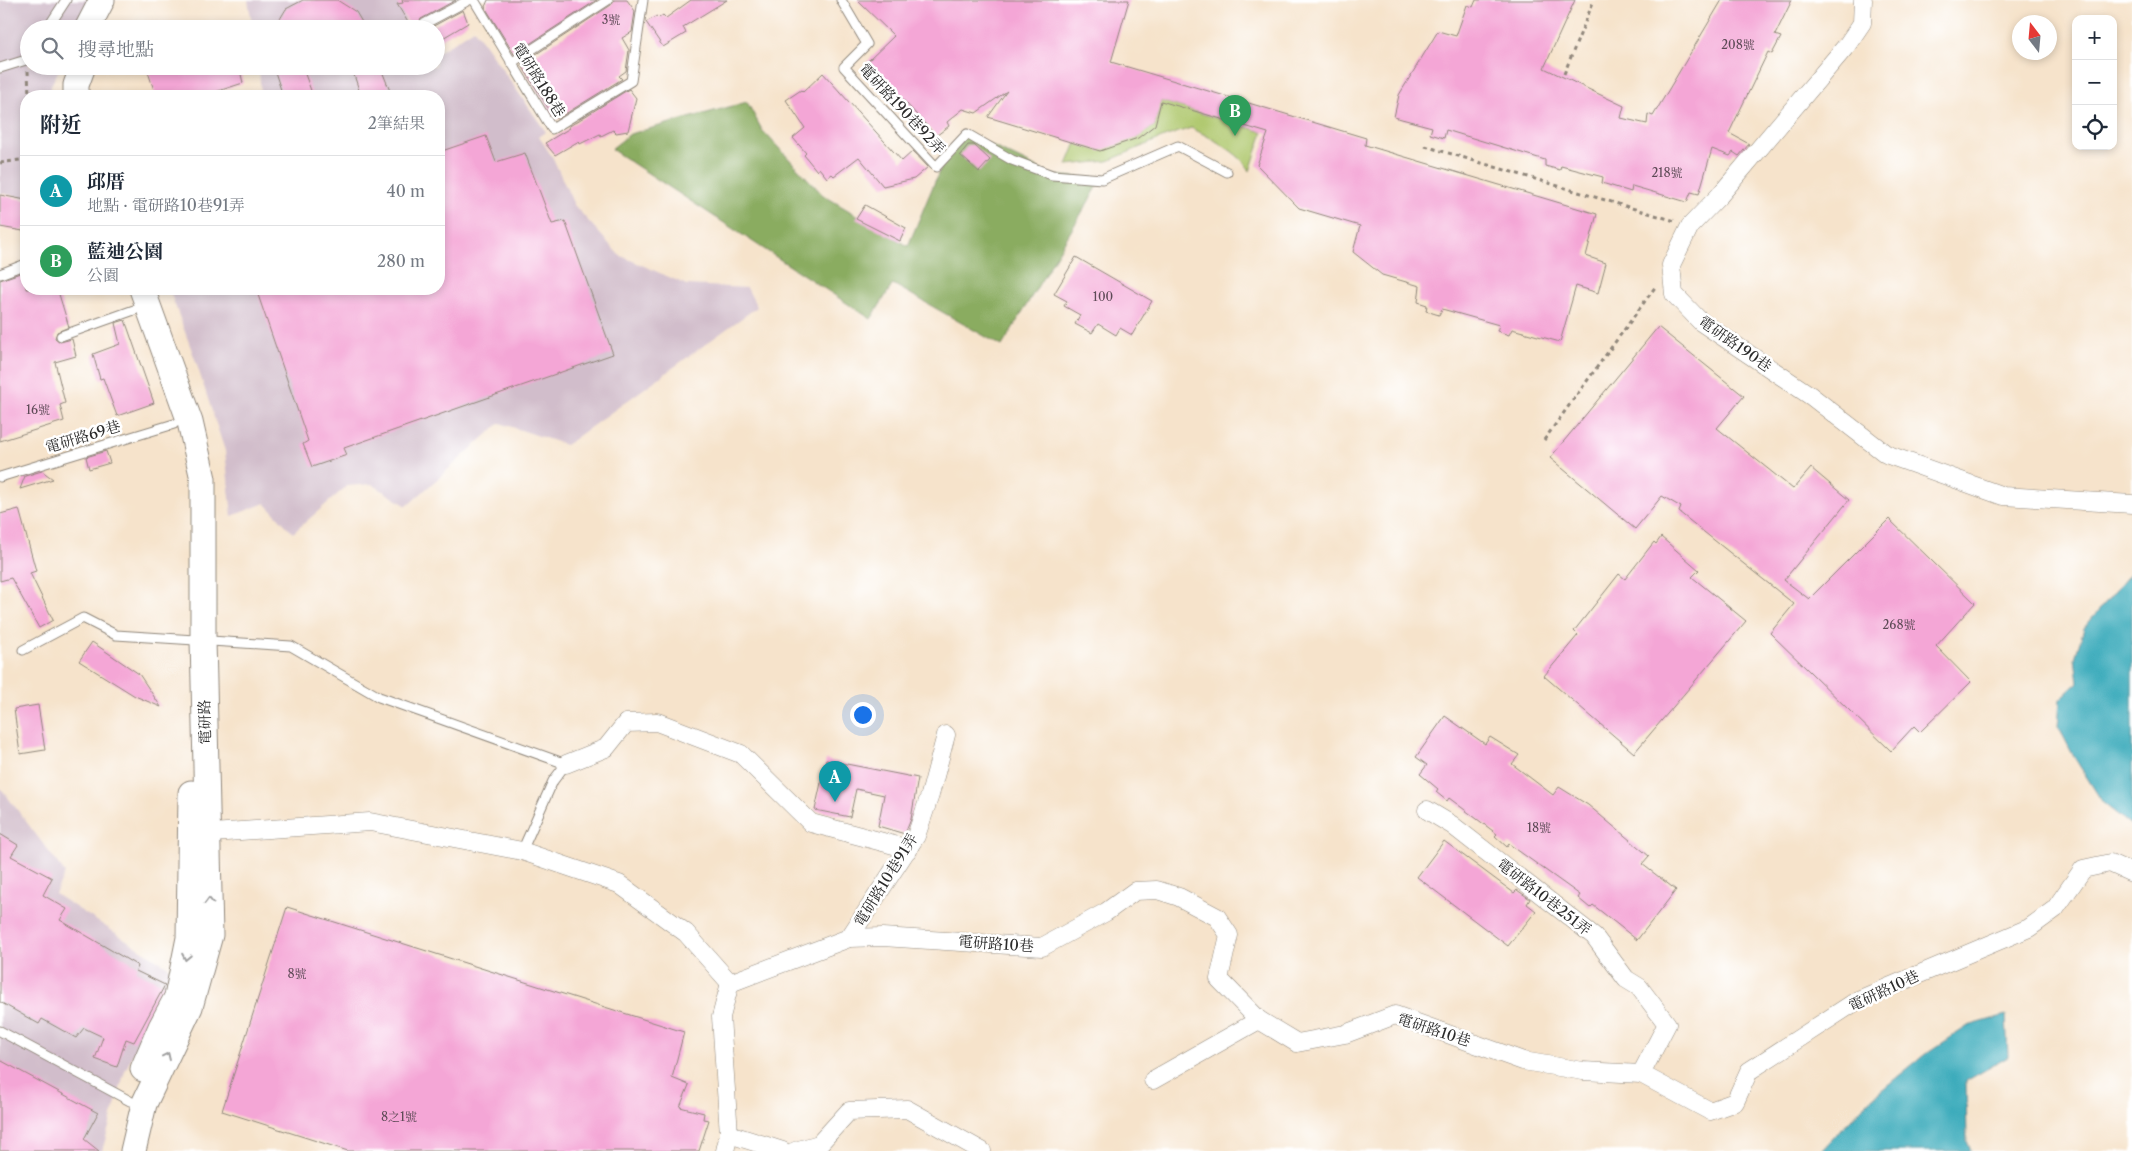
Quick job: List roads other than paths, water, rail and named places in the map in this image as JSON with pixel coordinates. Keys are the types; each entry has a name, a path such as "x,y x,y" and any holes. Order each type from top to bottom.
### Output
{"street":[{"path":"92,20 102,0"},
{"path":"105,20 115,0"},
{"name":"電研路190巷","path":"1863,0 1862,23 1847,45 1720,195 1690,226 1671,265 1674,294 1701,322 1811,396 1886,454 2003,496 2132,504"},
{"path":"64,90 66,75"},
{"path":"76,90 80,75"},
{"name":"電研路","path":"134,296 174,424 190,488 198,639"},
{"name":"電研路","path":"133,1151 144,1104 190,1007 210,935 192,775 203,479 190,422 134,296"},
{"path":"566,764 606,748 626,723 657,722 741,754 811,824 909,849"},
{"name":"電研路10巷91弄","path":"849,938 916,836 930,795 946,735"},
{"name":"電研路10巷251弄","path":"1427,810 1466,835 1594,936 1626,979 1639,986 1667,1024 1641,1074"},
{"path":"198,834 370,822 522,851 619,884 686,933 730,983 721,1017 729,1134 725,1151"},
{"name":"電研路","path":"116,1151 130,1100 161,1027 178,997 189,938 198,834"},
{"name":"電研路10巷","path":"730,983 849,938 882,937 1042,947 1106,912 1135,891 1157,890 1179,897 1217,917 1229,935 1219,979 1259,1020 1297,1043 1345,1034 1395,1015 1522,1061 1583,1071 1641,1074 1710,1110 1735,1102 1749,1071 1858,1000 2029,928 2054,909 2083,869 2110,863 2132,873"},
{"path":"1154,1080 1259,1020"},
{"path":"795,1151 819,1144 849,1111 907,1109 982,1151"},
{"path":"729,1134 783,1151"}],"lane":[{"path":"53,20 66,0"},
{"path":"432,20 469,0"},
{"name":"電研路188巷","path":"474,0 552,129 631,81 643,0"},
{"path":"511,63 608,0"},
{"name":"電研路190巷92弄","path":"841,0 867,44 844,67 936,167 967,134 1012,160 1052,175 1102,179 1178,146 1227,172"},
{"path":"0,68 20,62"},
{"path":"0,274 20,266"},
{"path":"61,336 134,296"},
{"name":"電研路69巷","path":"0,477 174,424"},
{"path":"23,650 83,618 116,635 290,646 379,697 566,764 552,781 522,851"},
{"path":"0,1031 130,1100"}],"water":[{"path":"2132,571 2132,826 2103,803 2074,757 2058,726 2060,699 2078,682 2075,658 2084,628"},
{"path":"2006,1015 2008,1057 1966,1081 1967,1141 1971,1151 1821,1151 1867,1102 1924,1055 1968,1026"}],"place":[{"name":"藍迪公園","path":"1235,136"},
{"name":"邱厝","path":"835,802"}]}
